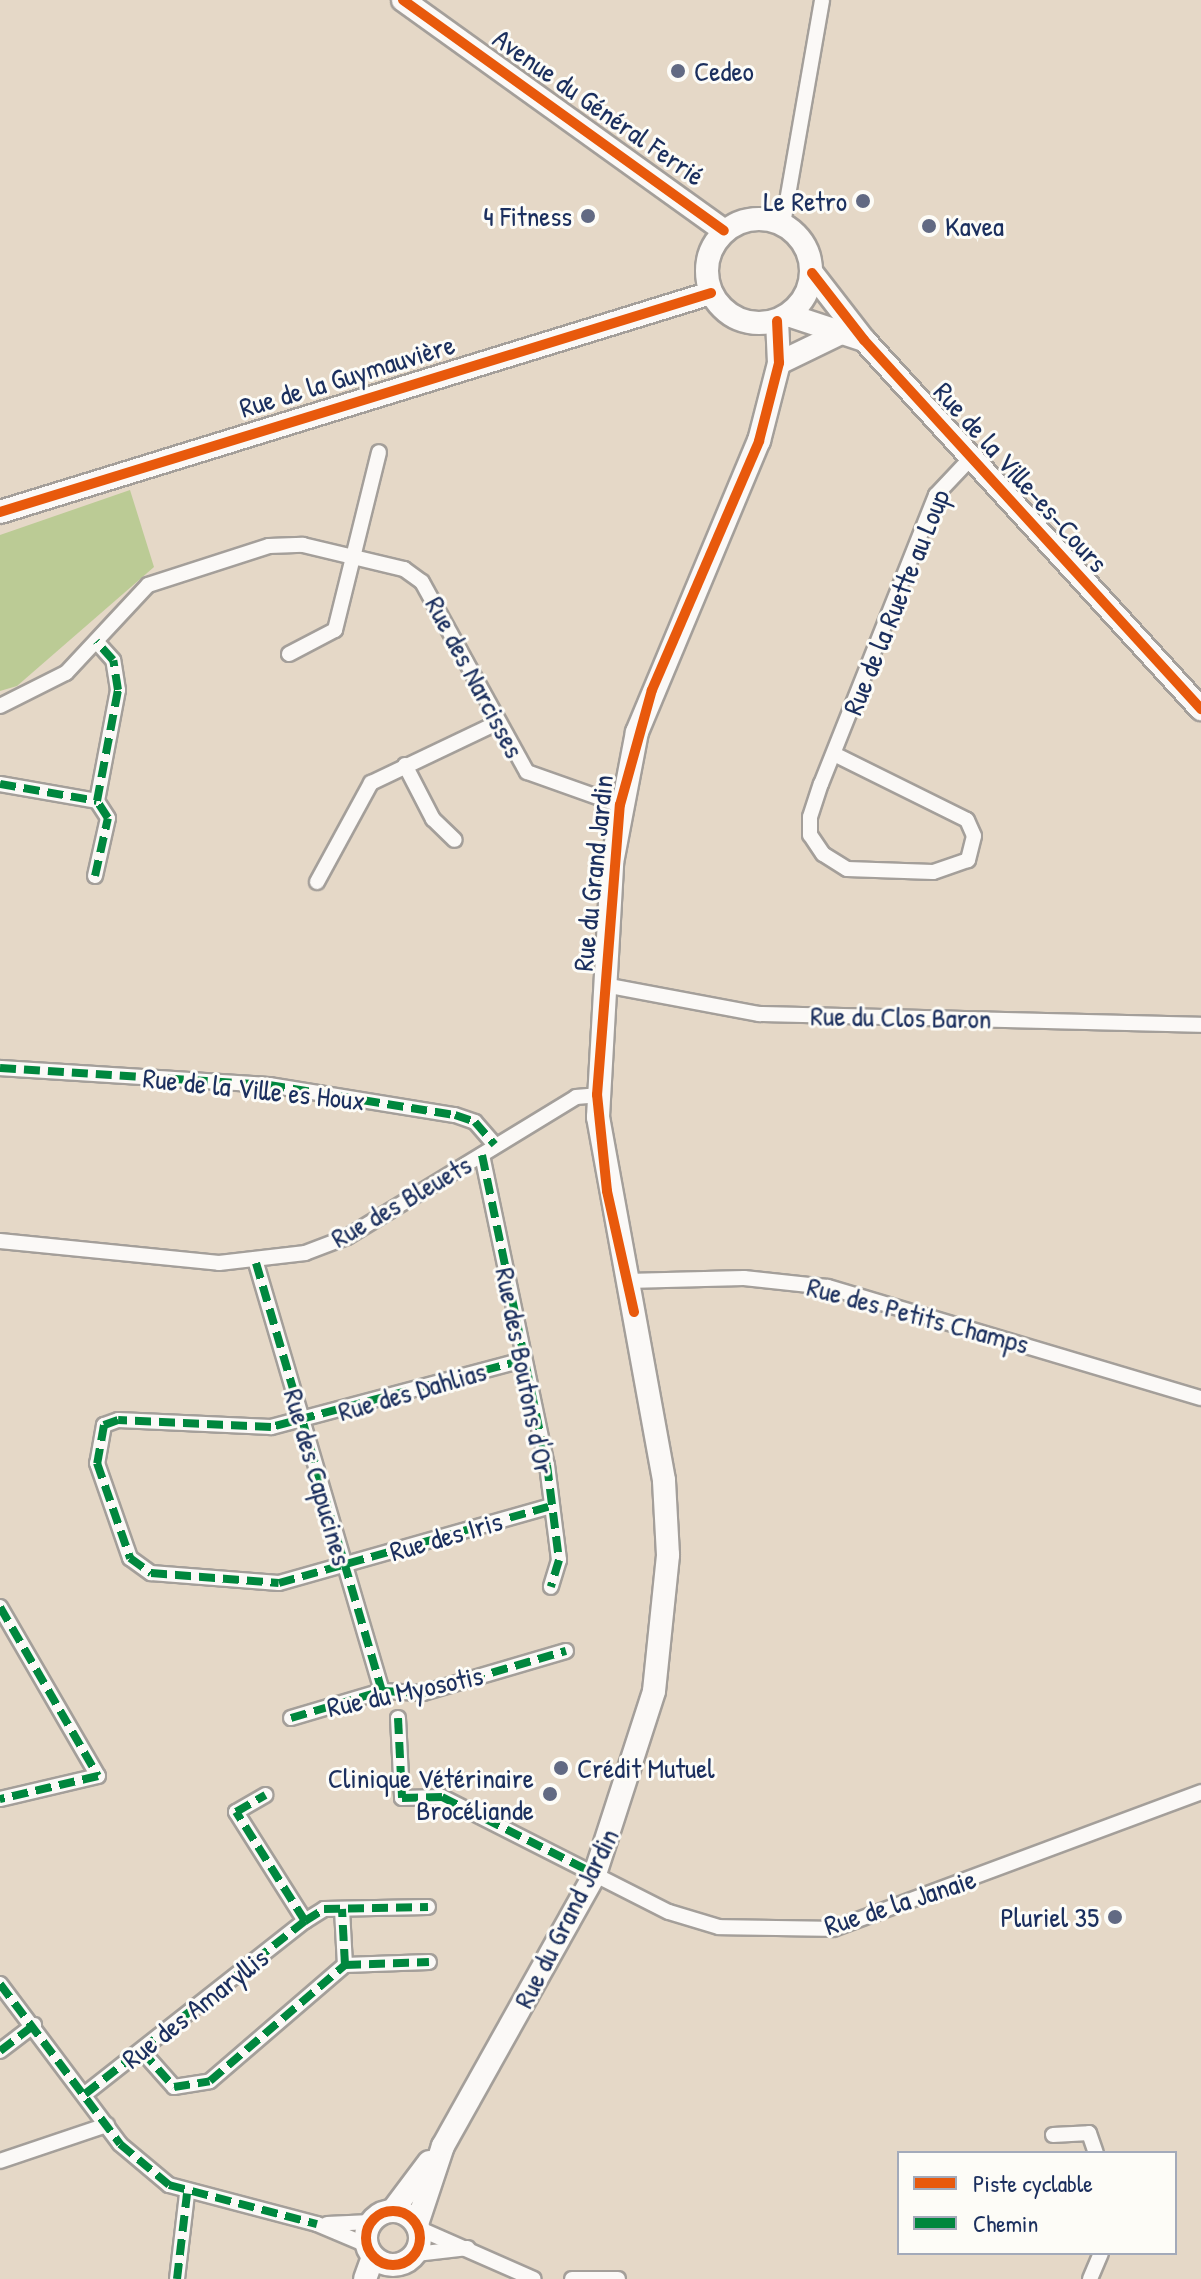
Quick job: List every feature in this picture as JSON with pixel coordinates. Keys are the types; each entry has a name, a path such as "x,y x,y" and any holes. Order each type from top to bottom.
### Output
{"street":[{"name":"Avenue du Général Ferrié","path":"403,0 724,231"},
{"path":"783,224 822,0"},
{"path":"783,318 806,297 812,273 805,244 783,224 752,219 724,231 706,271 711,293 746,323 783,318 864,340"},
{"name":"Rue de la Ville-es-Cours","path":"812,273 864,340 970,459 1201,709"},
{"name":"Rue de la Guymauvière","path":"0,512 711,293"},
{"name":"Rue du Grand Jardin","path":"393,2210 443,2146 595,1874 654,1691 668,1555 657,1422 627,1281 597,1095 620,805 637,732 736,504 779,363 783,318"},
{"path":"779,363 837,335"},
{"path":"289,654 335,630 350,557 379,452"},
{"name":"Rue de la Ruette au Loup","path":"834,754 967,820 974,836 968,860 933,872 847,869 823,854 810,835 810,817 834,754 936,495 970,459"},
{"name":"Rue des Narcisses","path":"0,706 44,688 96,641 135,597 167,578 285,543 404,569 422,582 497,723 527,772 620,805"},
{"path":"95,876 108,818 97,801 118,690 113,660 96,641"},
{"path":"317,882 357,797 405,765 497,723"},
{"path":"405,765 433,819 455,840"},
{"path":"0,784 97,801"},
{"name":"Rue du Clos Baron","path":"604,985 759,1014 1201,1025"},
{"name":"Rue de la Ville es Houx","path":"0,1068 269,1085 455,1115 475,1122 495,1145"},
{"name":"Rue des Bleuets","path":"0,1241 256,1263 347,1237 576,1097 597,1095"},
{"name":"Rue des Boutons d'Or","path":"482,1155 547,1465 548,1507 559,1560 551,1587"},
{"name":"Rue des Capucines","path":"256,1263 382,1691"},
{"name":"Rue des Petits Champs","path":"627,1281 744,1278 828,1287 1201,1398"},
{"name":"Rue des Dahlias","path":"344,1565 279,1583 138,1570 100,1481 98,1438 104,1425 118,1420 302,1422 523,1360"},
{"name":"Rue des Iris","path":"344,1565 548,1507"},
{"path":"0,1607 98,1776 0,1799"},
{"name":"Rue du Myosotis","path":"291,1718 382,1691 423,1693 566,1651"},
{"name":"Rue de la Janaie","path":"398,1718 402,1798 442,1797 669,1912 719,1927 833,1929 1201,1792"},
{"path":"265,1795 236,1812 305,1921"},
{"name":"Rue des Amaryllis","path":"85,2094 305,1921 342,1909 428,1907"},
{"path":"342,1909 345,1965"},
{"path":"142,2051 174,2087 196,2088 345,1965 429,1962"},
{"path":"0,1984 107,2125 148,2168 187,2194 317,2224 370,2251 410,2258 469,2248"},
{"path":"0,2051 34,2025"},
{"path":"0,2161 107,2125"},
{"path":"1053,2135 1089,2133 1095,2151"},
{"name":"Rue du Grand Jardin","path":"410,2258 443,2146"},
{"path":"177,2279 187,2194"},
{"path":"317,2224 371,2222 393,2210 418,2227 534,2279"},
{"path":"365,2279 371,2222"},
{"path":"1090,2279 1100,2255"},
{"path":"387,2279 410,2258"},
{"path":"572,2279 618,2279"}],"green space":[{"path":"130,490 154,567 17,686 0,691 0,535"}],"marked path":[{"path":"0,784 97,801 118,690 113,660 96,641"},
{"path":"95,876 108,818 97,801"},
{"path":"0,1068 269,1085 455,1115 475,1122 495,1145"},
{"path":"482,1155 547,1465 559,1560 551,1587"},
{"path":"256,1263 382,1691"},
{"path":"523,1360 271,1427 118,1420 104,1425 97,1463 130,1558 151,1573 279,1583 548,1507"},
{"path":"0,1607 98,1776 0,1799"},
{"path":"291,1718 382,1691 423,1693 566,1651"},
{"path":"398,1718 402,1798 442,1797 595,1874"},
{"path":"85,2094 305,1921 236,1812 265,1795"},
{"path":"305,1921 324,1909 428,1907"},
{"path":"142,2051 174,2087 210,2081 345,1965 342,1909"},
{"path":"345,1965 429,1962"},
{"path":"0,1984 120,2144 169,2185 317,2224"},
{"path":"0,2051 34,2025"},
{"path":"177,2279 187,2194"}],"cycle path":[{"path":"403,0 724,231"},
{"path":"812,273 864,340 1201,709"},
{"path":"0,512 711,293"},
{"path":"634,1312 607,1191 597,1095 620,805 652,690 759,441 779,363 777,321"},
{"path":"393,2211 412,2219 420,2238 412,2257 393,2265 374,2257 366,2238 374,2219 393,2211"}],"place":[{"name":"Cedeo","path":"678,71"},
{"name":"Le Retro","path":"863,201"},
{"name":"4 Fitness","path":"588,216"},
{"name":"Kavea","path":"929,226"},
{"name":"Crédit Mutuel","path":"561,1768"},
{"name":"Clinique Vétérinaire Brocéliande","path":"550,1794"},
{"name":"Pluriel 35","path":"1115,1917"}]}
